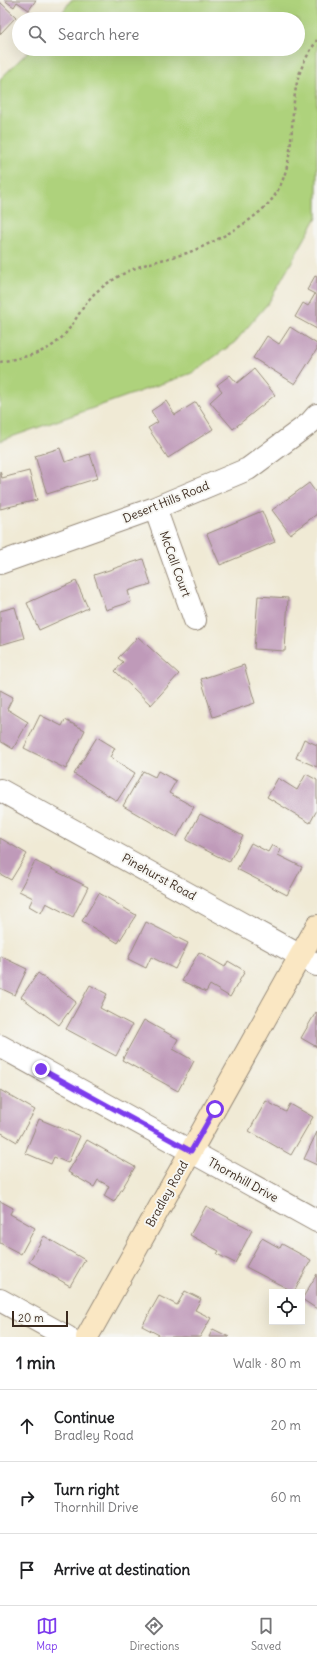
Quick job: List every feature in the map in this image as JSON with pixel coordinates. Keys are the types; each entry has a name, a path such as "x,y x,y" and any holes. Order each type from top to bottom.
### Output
{"street":[{"name":"Desert Hills Road","path":"0,563 155,508 248,469 317,415"},
{"name":"McCall Court","path":"155,508 195,620"},
{"name":"Pinehurst Road","path":"0,790 309,960"},
{"name":"Bradley Road","path":"87,1337 191,1151 309,960 317,926"},
{"name":"Thornhill Drive","path":"0,1046 317,1221"},
{"path":"0,1300 67,1337"}],"path":[{"path":"0,362 39,352 56,343 67,331 95,292 114,279 135,268 158,259 186,253 216,240 262,210 273,198 289,164 294,99 299,75 306,57 317,40"}],"green space":[{"path":"71,0 317,0 317,217 269,302 235,342 192,373 0,441 0,79 24,56 305,56 305,12 63,12"}],"building":[{"path":"4,0 36,0 29,10 17,2 14,7"},
{"path":"0,2 12,13 12,21 0,34"},
{"path":"315,276 317,277 317,329 295,317 303,303 308,306 315,294 307,290"},
{"path":"290,327 317,344 317,349 295,384 253,358 267,336 279,344"},
{"path":"254,369 275,395 233,429 210,402 222,391 217,385 230,375 237,383"},
{"path":"166,401 175,415 196,402 213,429 168,458 148,428 158,422 151,411"},
{"path":"60,448 65,462 90,454 98,478 47,494 35,456"},
{"path":"0,471 2,478 29,471 37,500 0,509"},
{"path":"309,483 317,494 317,514 290,534 272,510"},
{"path":"262,511 275,542 220,565 207,534"},
{"path":"143,559 151,584 128,591 131,602 106,610 94,575"},
{"path":"76,581 88,608 39,630 27,603"},
{"path":"258,596 288,598 285,651 254,649"},
{"path":"15,607 24,638 0,645 0,611"},
{"path":"138,637 179,674 151,705 115,671 123,662 118,658"},
{"path":"244,665 255,703 213,717 201,679"},
{"path":"0,690 13,697 7,709 28,722 13,749 0,741"},
{"path":"40,715 62,726 65,720 85,730 66,769 24,748"},
{"path":"97,737 115,748 110,757 135,773 117,801 74,774"},
{"path":"304,739 317,745 317,767 296,758"},
{"path":"143,771 155,777 158,771 176,781 169,793 194,807 177,837 123,806"},
{"path":"306,774 317,780 317,810 310,823 267,797 278,778 297,790"},
{"path":"200,814 243,836 229,862 186,840"},
{"path":"0,838 27,854 11,880 0,874"},
{"path":"251,843 268,852 272,845 281,850 278,855 302,867 287,895 237,869"},
{"path":"35,861 88,887 73,917 46,903 41,913 29,906 33,898 19,891"},
{"path":"99,893 136,915 118,943 82,921"},
{"path":"146,922 188,943 175,969 151,957 146,968 128,959"},
{"path":"199,952 225,967 228,961 245,971 230,997 210,985 206,992 182,981"},
{"path":"0,956 27,969 15,995 0,988"},
{"path":"38,973 76,1002 59,1025 21,997"},
{"path":"90,985 107,994 100,1008 132,1025 116,1056 66,1029"},
{"path":"316,1012 317,1013 317,1047 301,1038"},
{"path":"144,1020 178,1039 173,1049 194,1061 178,1091 122,1060"},
{"path":"0,1090 35,1110 17,1142 0,1132"},
{"path":"266,1101 286,1112 290,1104 313,1117 291,1155 249,1131"},
{"path":"39,1119 80,1136 68,1163 54,1157 51,1164 25,1153"},
{"path":"317,1132 317,1165 304,1159"},
{"path":"87,1140 135,1167 114,1202 104,1196 109,1186 98,1180 94,1187 68,1172"},
{"path":"0,1201 13,1208 10,1214 35,1228 21,1254 0,1243"},
{"path":"206,1206 252,1230 235,1263 217,1254 219,1251 190,1235"},
{"path":"44,1236 85,1260 70,1286 29,1262"},
{"path":"262,1238 280,1248 282,1244 311,1260 296,1289 288,1289 246,1267"},
{"path":"317,1274 317,1309 305,1301 305,1294"},
{"path":"185,1291 201,1299 195,1310 211,1318 200,1337 163,1337 142,1326 159,1296 177,1305"},
{"path":"213,1329 229,1337 209,1337"}],"route":[{"path":"41,1069 191,1151 215,1109"}]}
